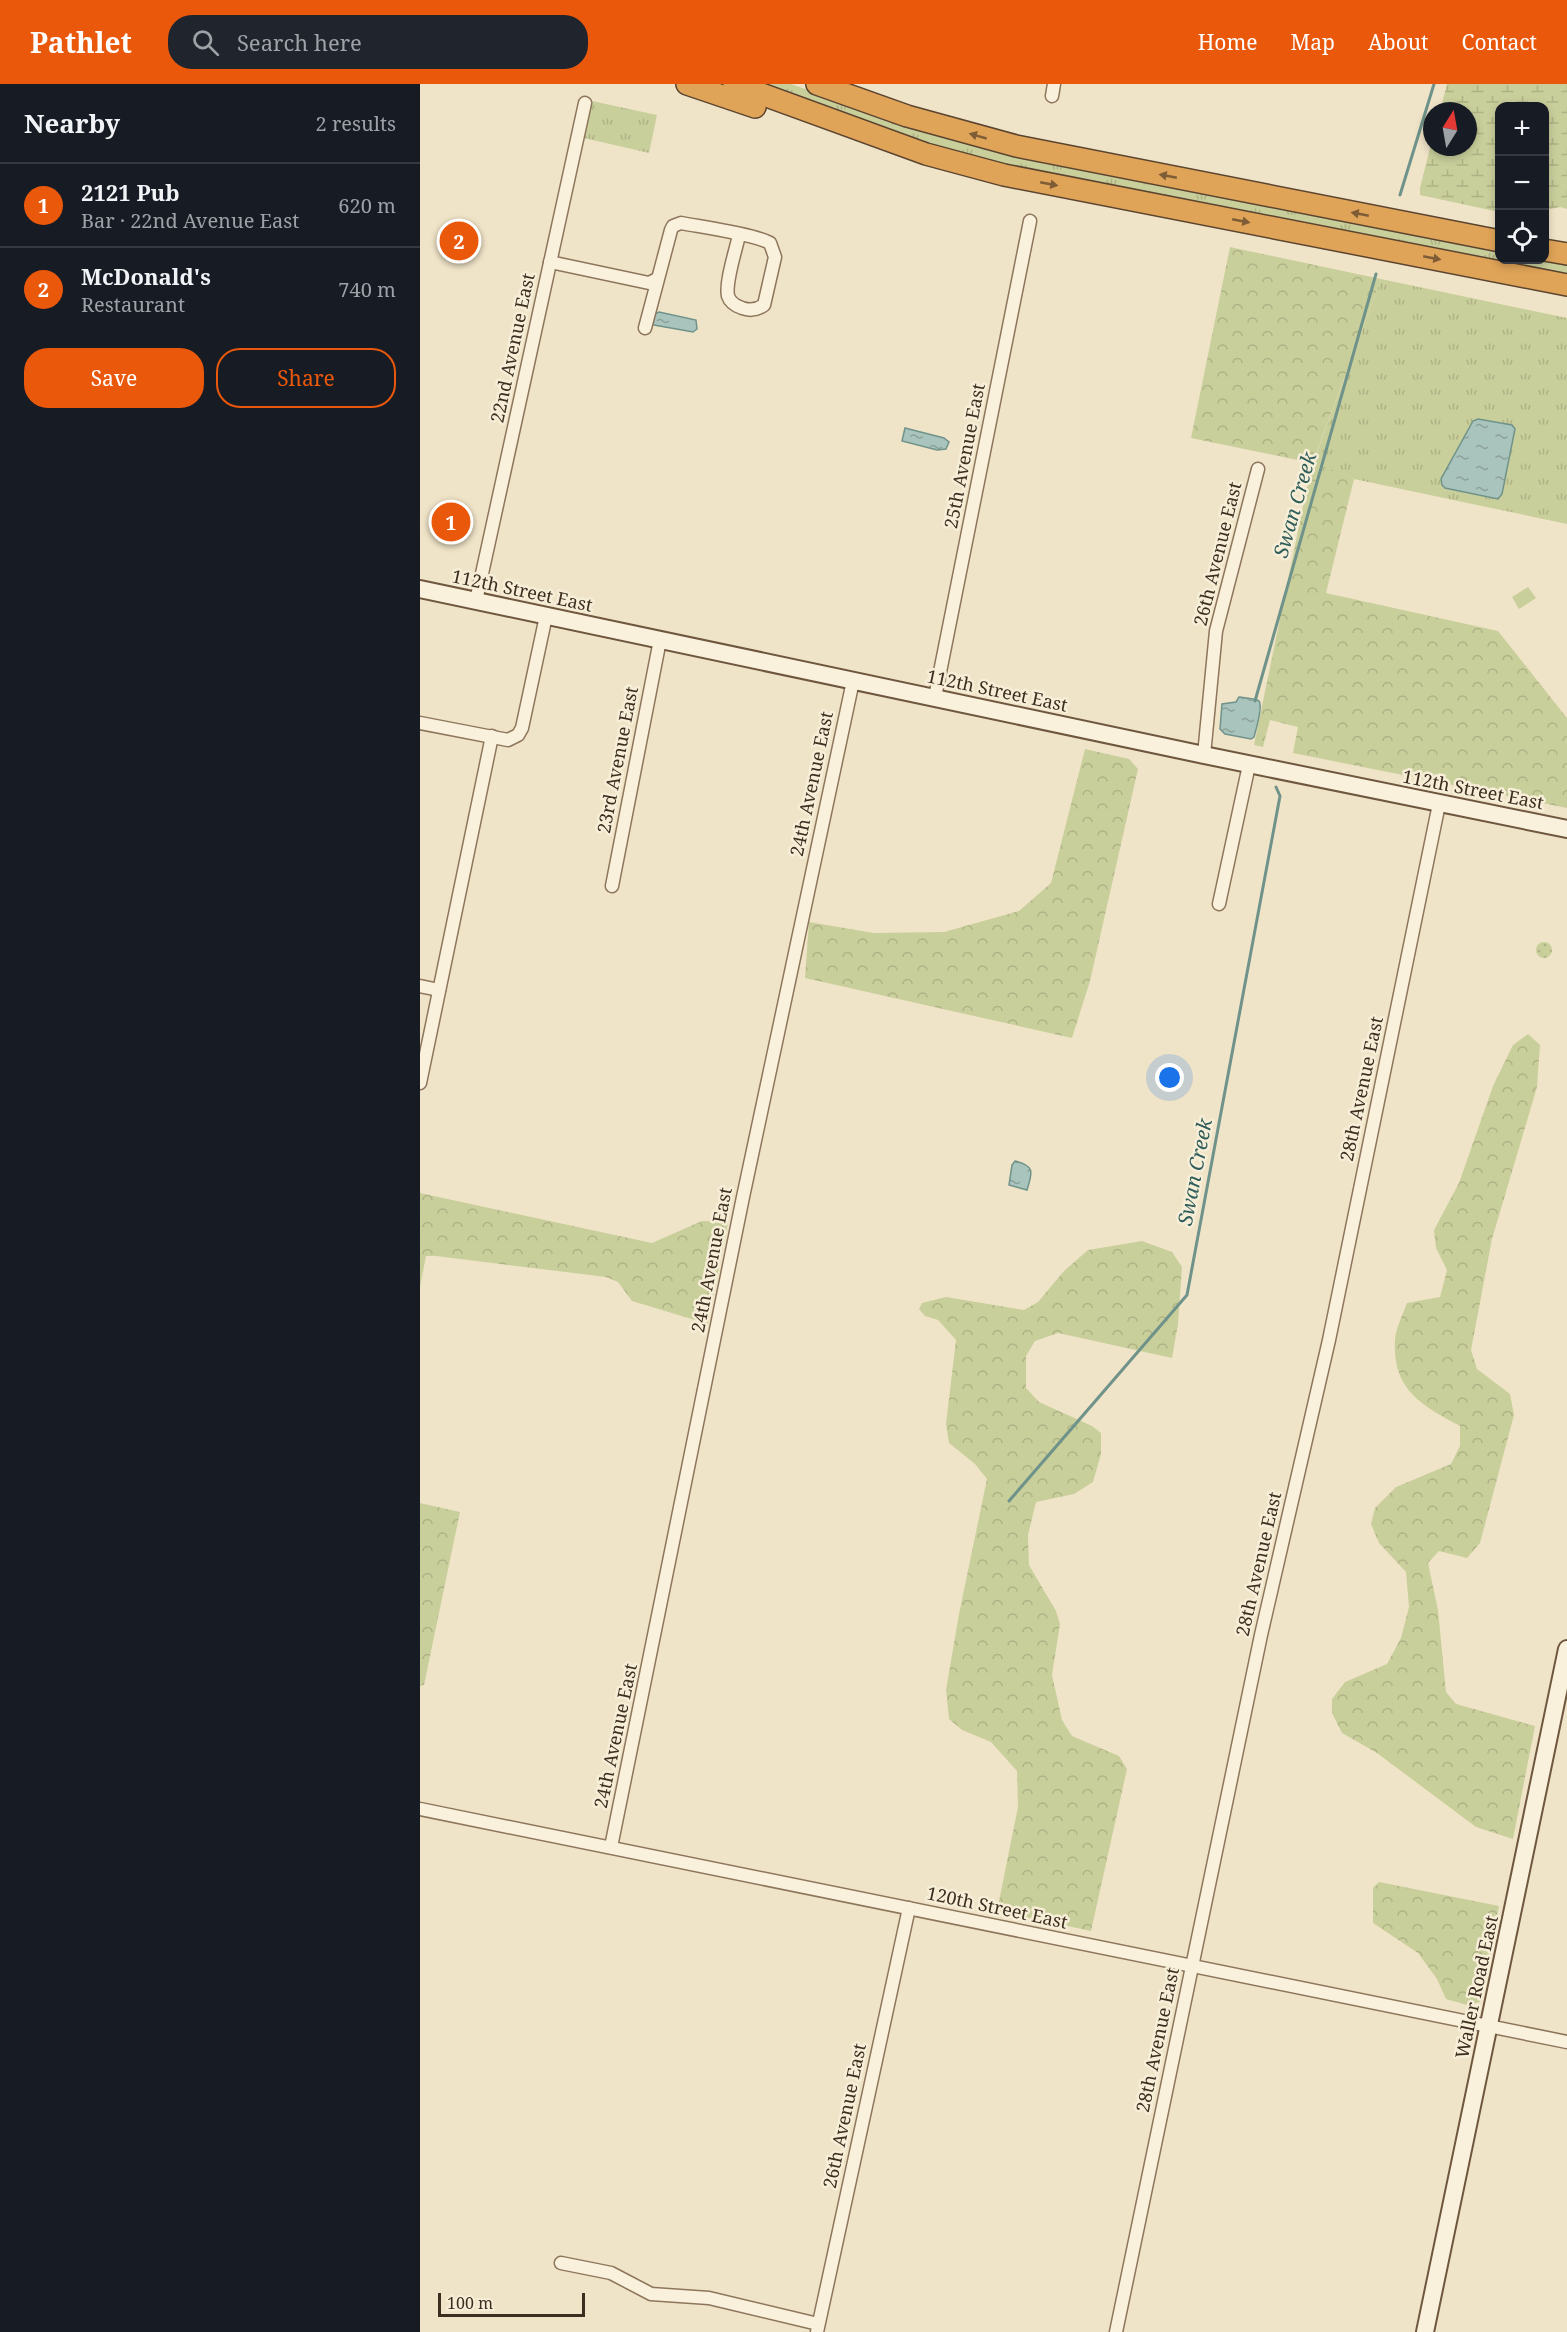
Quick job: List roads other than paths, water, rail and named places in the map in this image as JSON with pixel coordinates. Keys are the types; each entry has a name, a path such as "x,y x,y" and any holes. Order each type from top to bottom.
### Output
{"highway":[{"path":"687,84 911,159 948,169 1004,175"},
{"path":"734,84 926,154 1004,175 1567,285"},
{"path":"817,84 867,103 1016,146 1495,240"},
{"path":"826,84 867,103"},
{"path":"1549,251 1567,254"}],"main road":[{"name":"112th Street East","path":"420,589 1249,765 1567,829"},
{"name":"Waller Road East","path":"1425,2332 1567,1649"}],"street":[{"name":"22nd Avenue East","path":"476,601 585,103"},
{"name":"25th Avenue East","path":"935,697 1030,221"},
{"path":"645,328 657,279 662,272 671,230 673,226 681,223 739,235 766,241 774,250 775,257 766,302 758,309 746,309 735,305 729,297 728,285 739,235"},
{"path":"550,262 649,283 657,279"},
{"name":"26th Avenue East","path":"1204,755 1216,631 1258,469"},
{"path":"420,723 508,740 514,738 522,728 546,616"},
{"name":"23rd Avenue East","path":"612,886 660,640"},
{"name":"24th Avenue East","path":"611,1847 744,1190 853,681"},
{"path":"420,1083 492,736"},
{"path":"1219,904 1249,765"},
{"name":"28th Avenue East","path":"1116,2332 1261,1635 1329,1340 1439,804"},
{"path":"420,986 439,990"},
{"name":"120th Street East","path":"420,1809 1567,2042"},
{"name":"26th Avenue East","path":"818,2328 909,1908"},
{"path":"561,2263 611,2273 651,2294 709,2298 818,2328"}],"water":[{"path":"659,312 696,320 697,329 693,332 654,325 652,324 654,314"},
{"path":"1478,419 1512,425 1515,429 1502,494 1498,499 1445,488 1442,485 1441,479 1473,421"},
{"path":"905,428 944,438 949,442 946,449 937,450 902,441"},
{"path":"1239,697 1255,699 1260,704 1254,737 1251,739 1225,734 1220,729 1222,704 1236,702"},
{"path":"1015,1161 1026,1165 1031,1171 1027,1190 1009,1185 1012,1165"}],"waterway":[{"name":"Swan Creek","path":"1400,195 1434,84"},
{"name":"Swan Creek","path":"1255,701 1376,274"},
{"name":"Swan Creek","path":"1009,1501 1187,1295 1280,796 1276,787"}],"place":[{"name":"McDonald's","path":"459,241"},
{"name":"2121 Pub","path":"451,522"}]}
